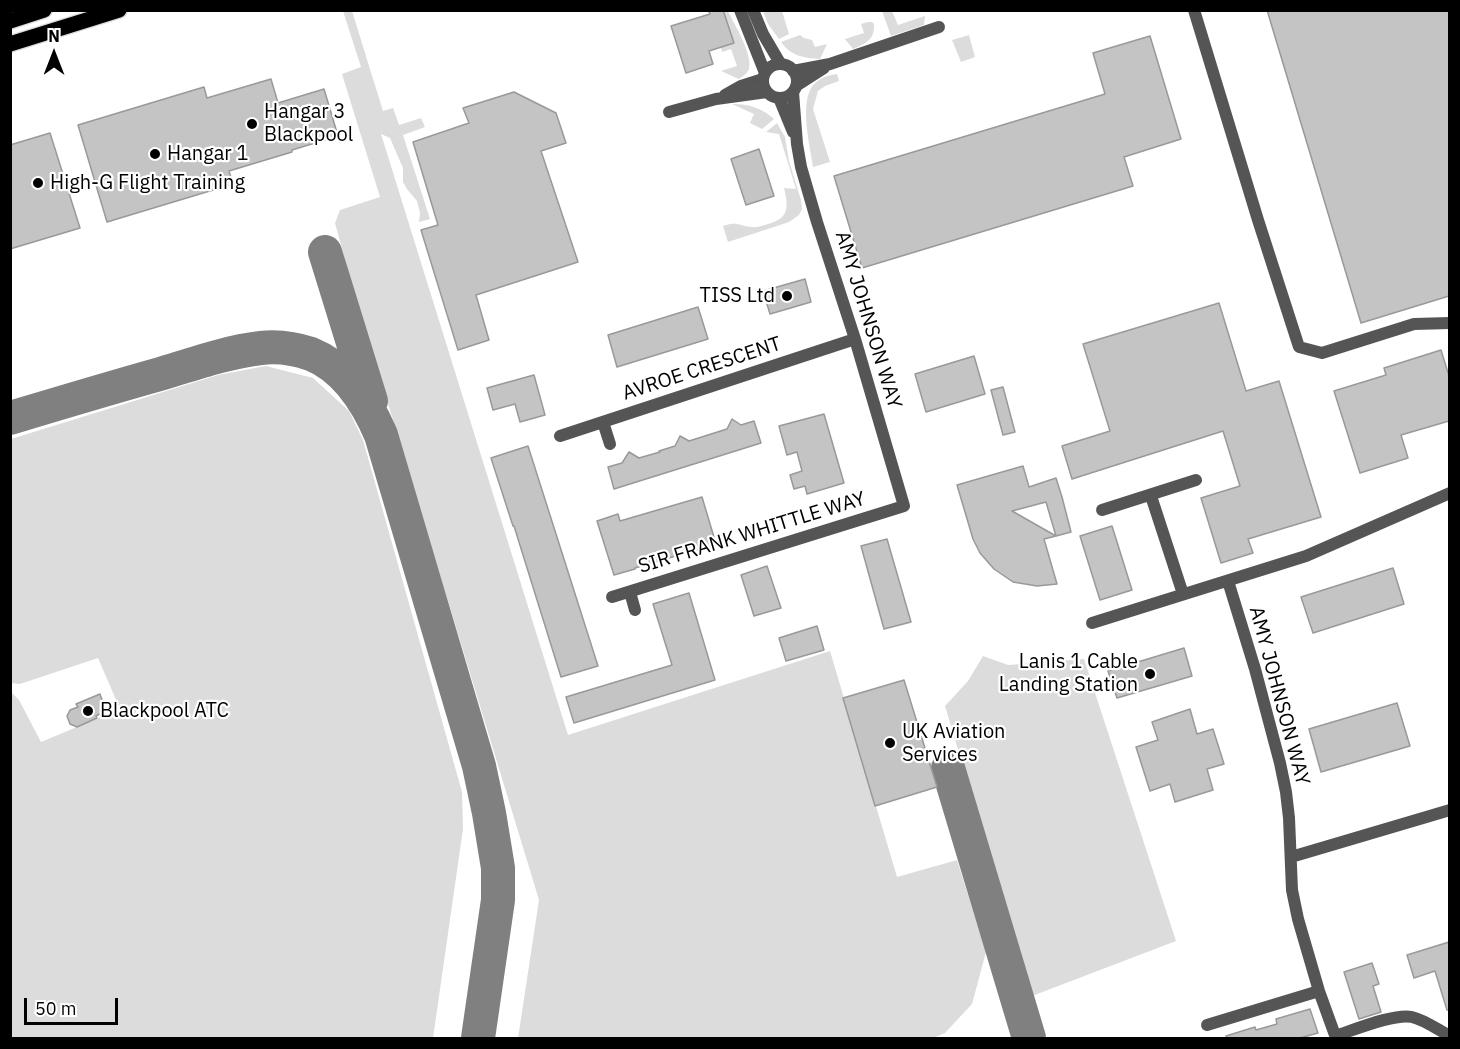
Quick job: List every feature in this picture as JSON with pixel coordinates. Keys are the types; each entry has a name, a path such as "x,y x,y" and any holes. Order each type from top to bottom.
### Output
{"main road":[{"path":"10,21 44,10"},
{"path":"10,44 119,10"}],"street":[{"path":"740,10 764,76 764,86 772,97 786,97 830,64"},
{"path":"753,10 763,34 780,63 788,66 796,75 794,89"},
{"path":"1194,10 1299,346 1322,352 1414,324 1449,323"},
{"path":"793,71 830,64 939,27"},
{"path":"716,99 764,76 772,66 780,63"},
{"name":"AMY JOHNSON WAY","path":"794,89 797,144 801,167 904,506"},
{"path":"669,112 716,99 767,92"},
{"name":"AMY JOHNSON WAY","path":"779,98 797,144"},
{"name":"AVROE CRESCENT","path":"560,436 855,339"},
{"path":"603,422 610,444"},
{"path":"1102,510 1196,480"},
{"path":"1092,623 1306,556 1449,493"},
{"path":"1151,496 1183,594"},
{"name":"SIR FRANK WHITTLE WAY","path":"612,597 904,506"},
{"name":"AMY JOHNSON WAY","path":"1228,581 1280,763 1288,809 1292,890 1298,919 1319,991 1336,1037"},
{"path":"630,592 635,610"},
{"path":"1291,857 1449,810"},
{"path":"1207,1025 1319,991"},
{"path":"1336,1037 1387,1019 1408,1016 1416,1017 1449,1036"}],"shaded area":[{"path":"343,11 352,11 383,111 393,108 399,125 421,118 425,127 403,135 430,219 419,222 420,213 417,201 403,182 403,168 390,138 381,134 568,735 830,651 897,877 957,860 986,952 972,1004 945,1033 933,1038 518,1038 539,900 335,223 340,210 380,197 342,74 361,67"},
{"path":"723,11 728,11 748,55 749,69 739,79 721,71 737,66 731,49 722,52 721,47 734,43"},
{"path":"763,11 782,11 789,34 779,39 768,24"},
{"path":"882,11 892,11 898,25 925,16 924,25 891,36"},
{"path":"868,22 874,24 873,34 866,43 853,49 845,39 864,33 861,24"},
{"path":"800,35 812,40 815,47 827,44 820,59 798,55 781,42"},
{"path":"969,35 975,57 961,62 952,40"},
{"path":"837,74 839,81 818,91 813,109 830,162 813,167 806,120 808,96 812,87 819,80"},
{"path":"732,104 755,107 774,119 762,129 750,123 754,114"},
{"path":"777,123 785,137 802,209 799,215 789,222 728,242 723,226 735,224 757,227 777,220 785,214 786,210 784,188 796,189 779,134 766,132"},
{"path":"266,366 313,378 349,411 363,440 462,792 463,829 433,1038 11,1038 11,692 19,700 41,742 120,709 98,658 20,684 11,683 11,439 218,375"},
{"path":"983,656 1008,665 1084,659 1176,941 1032,996 945,706 968,681"}],"building":[{"path":"708,10 723,10 734,43 709,51 713,64 686,73 671,26 710,14"},
{"path":"1267,10 1449,10 1449,296 1361,323"},
{"path":"1150,36 1181,139 1124,157 1133,186 862,268 834,176 1105,94 1093,53"},
{"name":"Hangar 1","path":"271,79 278,103 324,89 338,136 229,171 233,184 107,222 78,125 204,87 207,98"},
{"path":"514,92 556,113 566,143 541,151 578,262 476,295 489,340 458,350 421,230 438,225 413,142 469,123 463,108"},
{"name":"High-G Flight Training","path":"50,133 80,228 10,249 10,145"},
{"path":"759,149 774,196 746,205 731,159"},
{"name":"TISS Ltd","path":"805,279 811,302 770,314 763,291"},
{"path":"1219,303 1246,391 1279,381 1321,517 1248,539 1253,553 1221,563 1201,498 1240,486 1223,431 1072,479 1062,446 1110,431 1083,344"},
{"path":"698,307 708,339 617,367 608,335"},
{"path":"1441,350 1449,376 1449,421 1401,435 1408,458 1360,473 1334,391 1386,375 1384,368"},
{"path":"974,356 985,394 926,412 915,374"},
{"path":"534,375 545,415 520,422 515,404 493,410 487,388"},
{"path":"1003,387 1015,432 1003,435 991,390"},
{"path":"824,414 844,483 807,494 805,486 794,489 790,475 802,471 797,452 787,455 779,426"},
{"path":"732,419 741,425 754,421 761,443 614,489 608,467 622,463 629,452 639,458 660,452 675,446 680,436 689,441 727,429"},
{"path":"528,446 598,666 561,677 491,458"},
{"path":"1023,466 1029,487 1056,478 1062,497 1071,532 1056,536 1044,539 1057,584 1037,586 1013,582 994,569 980,553 973,539 957,485","holes":["1046,502 1056,536 1012,511"]},
{"path":"702,497 716,544 614,575 597,521 618,514 620,521"},
{"path":"1112,526 1132,590 1100,600 1080,536"},
{"path":"887,539 911,622 884,629 861,546"},
{"path":"767,566 781,608 754,616 741,575"},
{"path":"1393,568 1404,604 1313,633 1301,597"},
{"path":"689,593 715,680 574,723 566,697 672,665 653,604"},
{"path":"817,626 824,650 786,661 779,638"},
{"name":"Lanis 1 Cable Landing Station","path":"1184,648 1192,676 1117,698 1108,671"},
{"name":"UK Aviation Services","path":"904,680 937,787 875,806 843,698"},
{"name":"Blackpool ATC","path":"100,694 106,711 77,727 70,724 67,716 70,710 78,707 76,704"},
{"path":"1397,703 1410,746 1321,772 1309,729"},
{"path":"1190,709 1197,734 1213,729 1224,764 1207,769 1213,790 1175,802 1170,784 1150,791 1136,747 1158,740 1152,722"},
{"path":"1449,942 1449,1010 1447,1010 1435,971 1414,978 1407,955"},
{"path":"1372,963 1379,984 1373,986 1381,1012 1359,1019 1344,972"},
{"path":"1310,1009 1318,1033 1300,1038 1226,1038 1226,1036 1255,1027 1256,1030 1277,1024 1276,1019"}],"taxiway":[{"path":"325,252 371,401"},
{"path":"10,418 210,359 261,348 287,348 311,354 335,368 354,387 381,435 479,766 489,813 498,868 498,900 478,1038"},
{"path":"948,768 1029,1038"}],"place":[{"name":"Hangar 3 Blackpool","path":"252,124"},
{"name":"Hangar 1","path":"155,154"},
{"name":"High-G Flight Training","path":"38,183"},
{"name":"TISS Ltd","path":"787,296"},
{"name":"Lanis 1 Cable Landing Station","path":"1150,674"},
{"name":"Blackpool ATC","path":"88,711"},
{"name":"UK Aviation Services","path":"890,743"}]}
